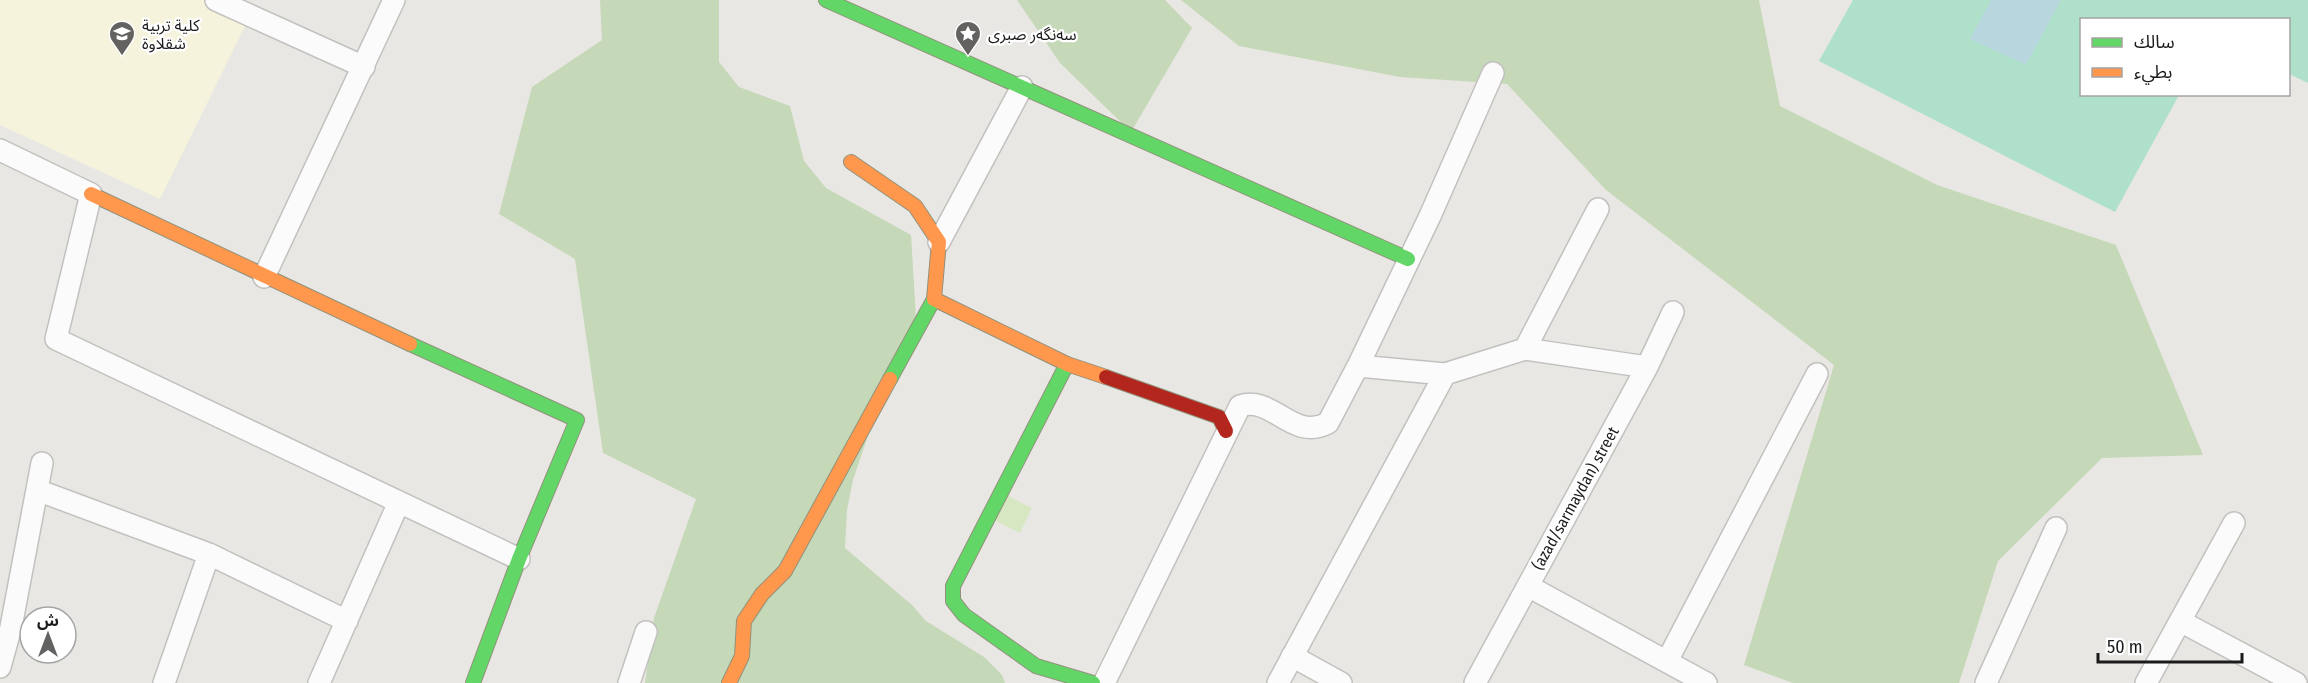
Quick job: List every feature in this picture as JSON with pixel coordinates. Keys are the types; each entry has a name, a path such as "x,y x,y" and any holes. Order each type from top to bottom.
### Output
{"street":[{"path":"216,0 364,67"},
{"path":"264,277 394,0"},
{"path":"826,0 1408,259"},
{"path":"1493,73 1430,216 1358,366 1445,374 1526,349 1647,367"},
{"path":"729,683 742,656 744,621 762,594 785,571 934,299 939,242 1022,87"},
{"path":"0,150 264,277 577,420 519,559 473,683"},
{"path":"851,162 915,206 939,242"},
{"path":"91,194 56,339 519,559"},
{"path":"1526,349 1598,208"},
{"path":"934,299 1067,364 1219,417 1226,431"},
{"name":"(azad/sarmaydan) street","path":"1475,683 1647,367 1673,312"},
{"path":"1104,683 1240,406 1247,404 1262,407 1306,430 1319,428 1328,423 1361,360"},
{"path":"1067,364 1003,493 953,586 953,601 964,615 1034,674 1093,683"},
{"path":"1278,683 1445,374"},
{"path":"1667,661 1817,374"},
{"path":"0,667 11,627 42,463"},
{"path":"37,490 209,554 347,621"},
{"path":"319,683 399,502"},
{"path":"2146,683 2234,523"},
{"path":"1986,683 2056,528"},
{"path":"164,683 209,554"},
{"path":"1527,586 1706,683"},
{"path":"2180,621 2296,683"},
{"path":"628,683 646,632"},
{"path":"1292,656 1341,683"}],"shaded area":[{"path":"0,0 217,0 250,16 160,199 0,125"}],"green space":[{"path":"600,0 719,0 719,62 739,87 790,106 804,161 826,188 911,235 916,319 884,388 853,480 847,510 845,548 912,605 926,621 984,657 1002,675 1005,683 645,683 654,618 696,499 603,453 575,259 499,214 532,87 602,40"},
{"path":"1017,0 1165,0 1192,28 1131,132 1060,63"},
{"path":"1181,0 1759,0 1780,106 1937,185 2116,245 2203,455 2102,458 1998,561 1959,683 1793,683 1744,665 1834,365 1606,190 1507,84 1400,77 1239,46"},
{"path":"1853,0 2308,0 2308,83 2290,74 2290,18 2080,18 2080,96 2178,96 2115,212 1819,61"},
{"path":"1004,494 1032,508 1020,533 990,518"}],"water":[{"path":"1991,0 2061,0 2026,65 1970,39"}],"traffic: fast":[{"path":"826,0 1408,259"},
{"path":"890,379 934,299"},
{"path":"410,344 577,420 519,559 473,683"},
{"path":"1067,364 953,586 953,601 964,615 1036,666 1093,683"}],"traffic: slow":[{"path":"851,162 915,206 939,242 934,299 1067,364 1106,377"},
{"path":"91,194 410,344"},
{"path":"729,683 742,656 744,621 762,594 785,571 890,379"}],"traffic: jam":[{"path":"1106,377 1219,417 1226,431"}],"place":[{"name":"كلية تربية شقلاوة","path":"122,57"},
{"name":"سەنگەر صبری","path":"968,57"}]}
